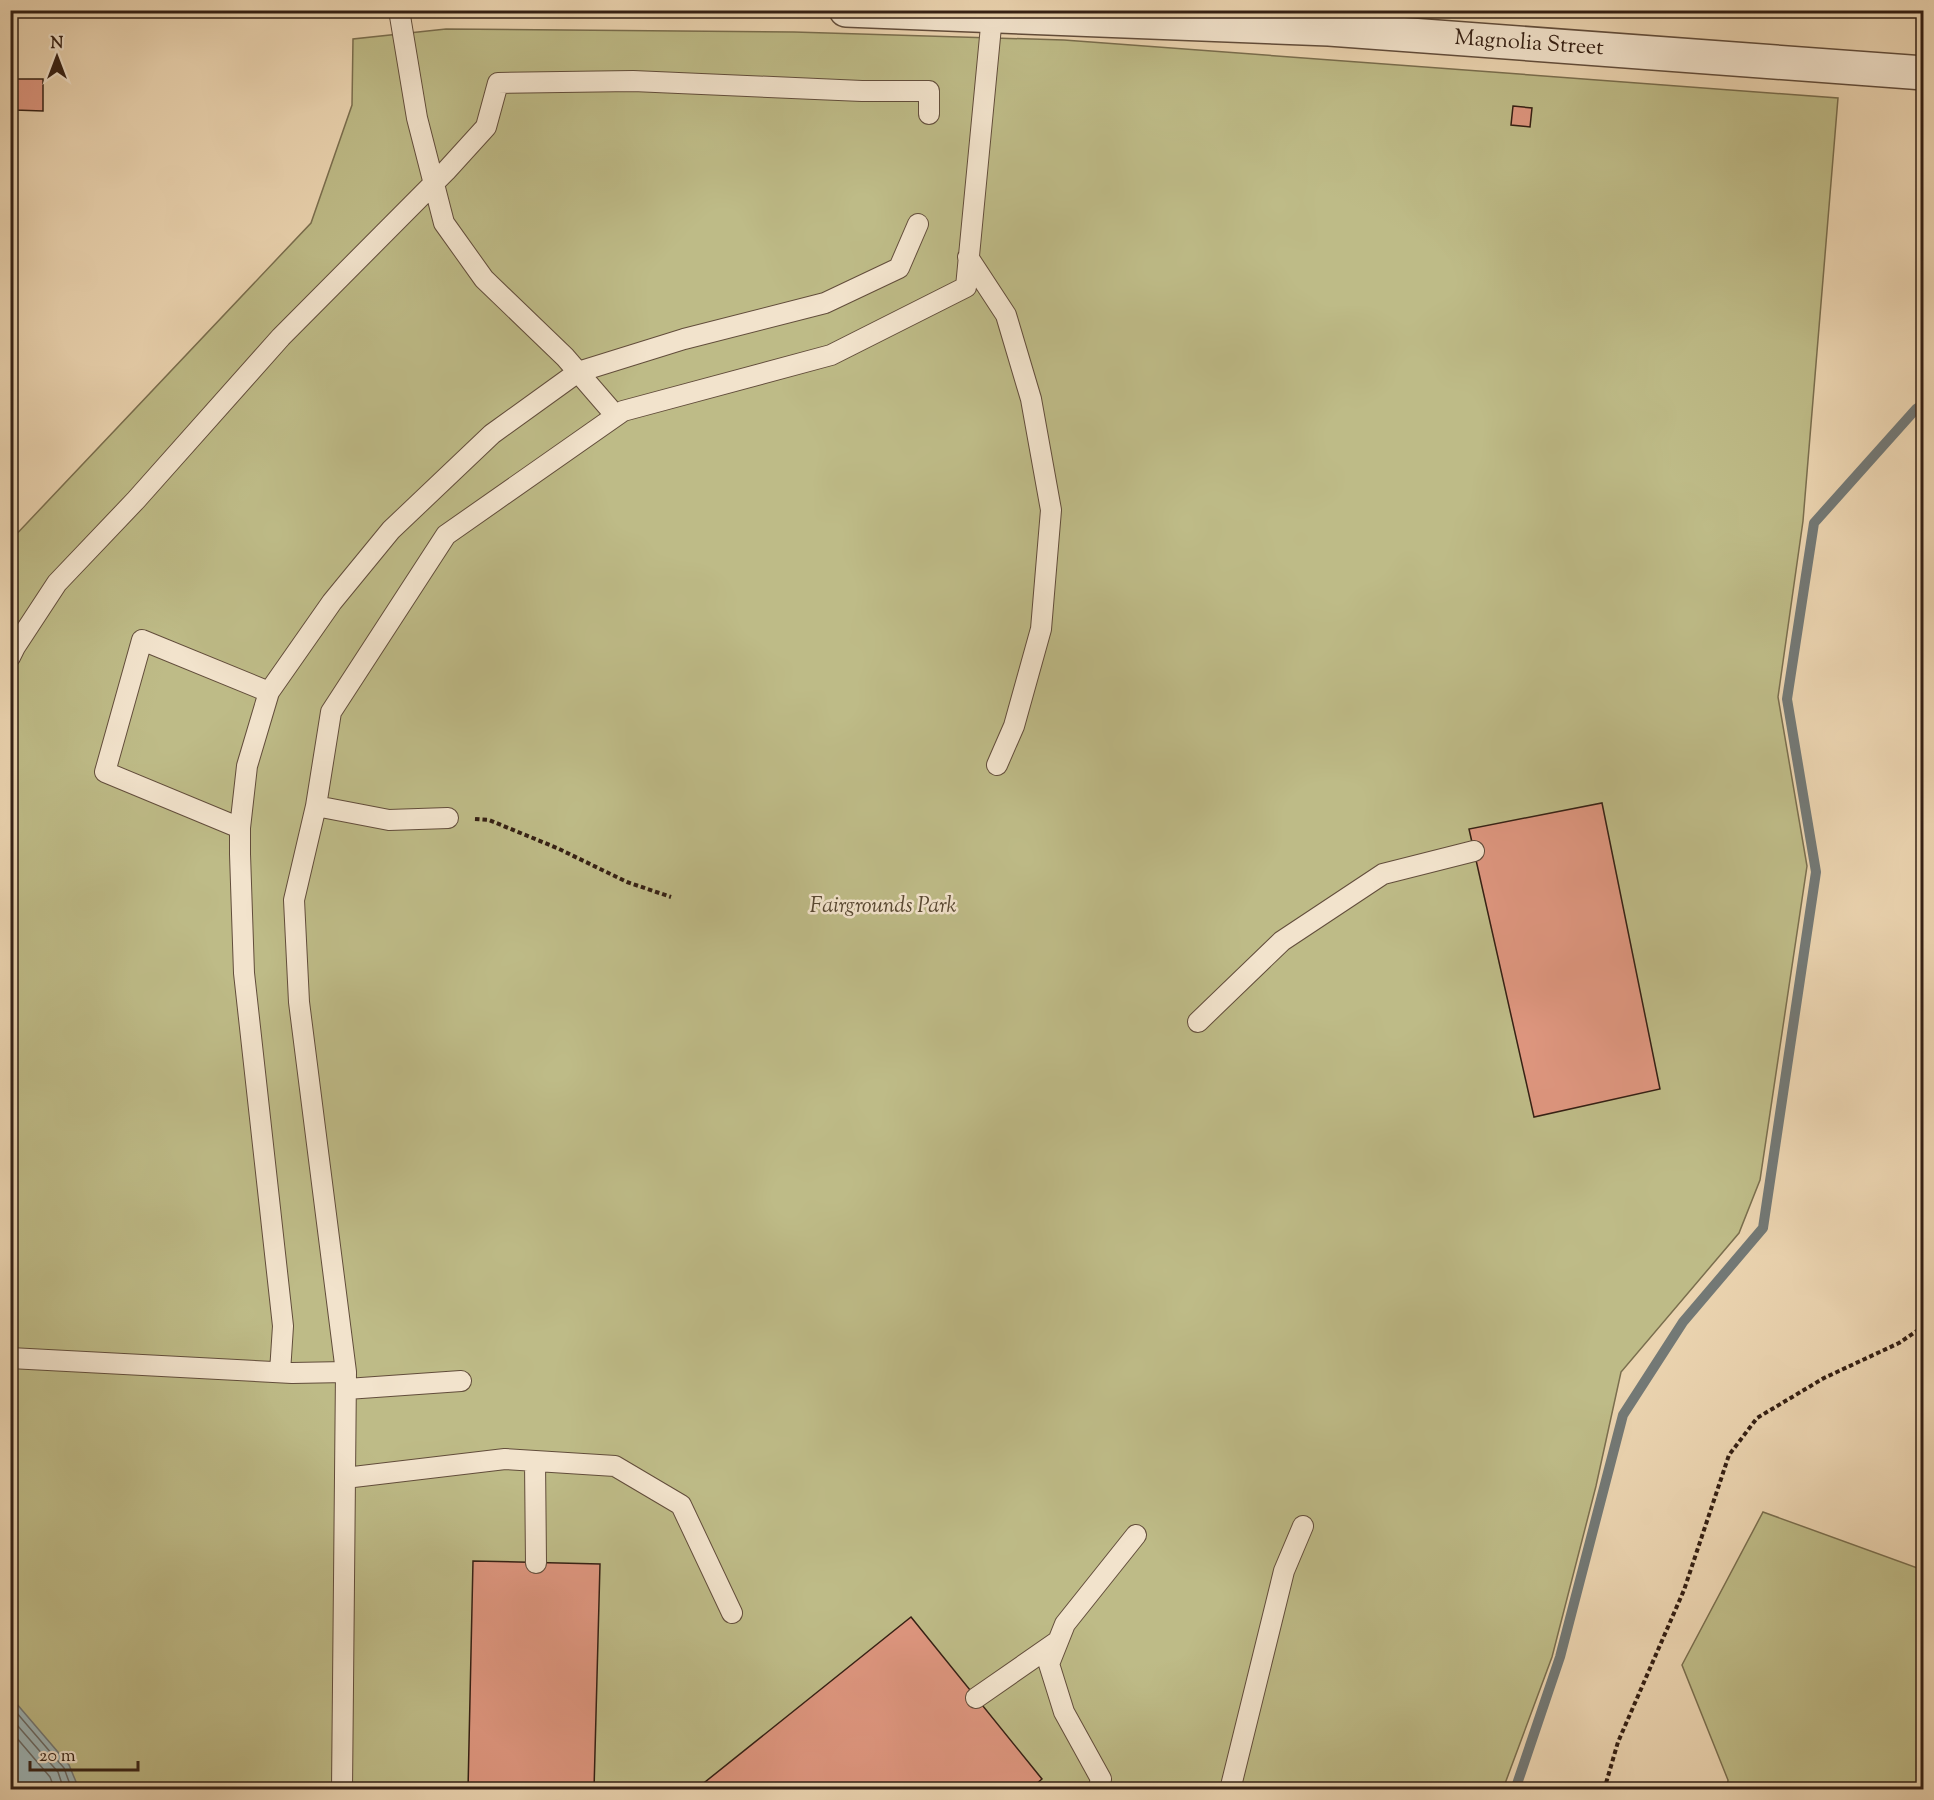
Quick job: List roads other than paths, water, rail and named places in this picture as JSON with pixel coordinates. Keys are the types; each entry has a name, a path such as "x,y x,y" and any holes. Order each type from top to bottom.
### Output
{"street":[{"name":"Magnolia Street","path":"846,10 992,16 1329,20 1923,73"}],"lane":[{"path":"399,10 417,118 432,184 444,223 484,279 565,357 616,416"},
{"path":"342,1790 347,1380 299,1002 294,900 316,806 331,712 446,536 616,416 624,411 831,355 966,287 992,16"},
{"path":"10,657 57,583 136,500 282,337 486,127 498,83 633,81 862,91 929,91 929,114"},
{"path":"280,1372 283,1326 280,1290 244,973 240,828 247,766 269,692 332,602 391,530 492,434 578,372 684,339 825,303 898,268 918,224"},
{"path":"968,257 1006,315 1031,399 1050,510 1041,629 1014,726 997,765"},
{"path":"240,828 105,772 142,640 269,692"},
{"path":"316,806 389,820 448,818"},
{"path":"1198,1022 1282,941 1383,874 1474,851"},
{"path":"10,1358 280,1372 347,1380 461,1381"},
{"path":"345,1478 505,1459 615,1466 681,1505 732,1614"},
{"path":"535,1461 536,1563"},
{"path":"1230,1790 1284,1571 1303,1526"},
{"path":"1098,1790 1101,1779 1064,1712 1049,1664 1065,1624 1136,1535"},
{"path":"976,1698 1058,1641"}],"water":[{"path":"10,1696 69,1765 79,1789 11,1789"}],"waterway":[{"path":"1515,1790 1560,1657 1623,1415 1683,1322 1763,1228 1816,872 1787,699 1814,523 1916,409 1924,404"}],"park label":[{"name":"Fairgrounds Park","path":"883,907"}]}
